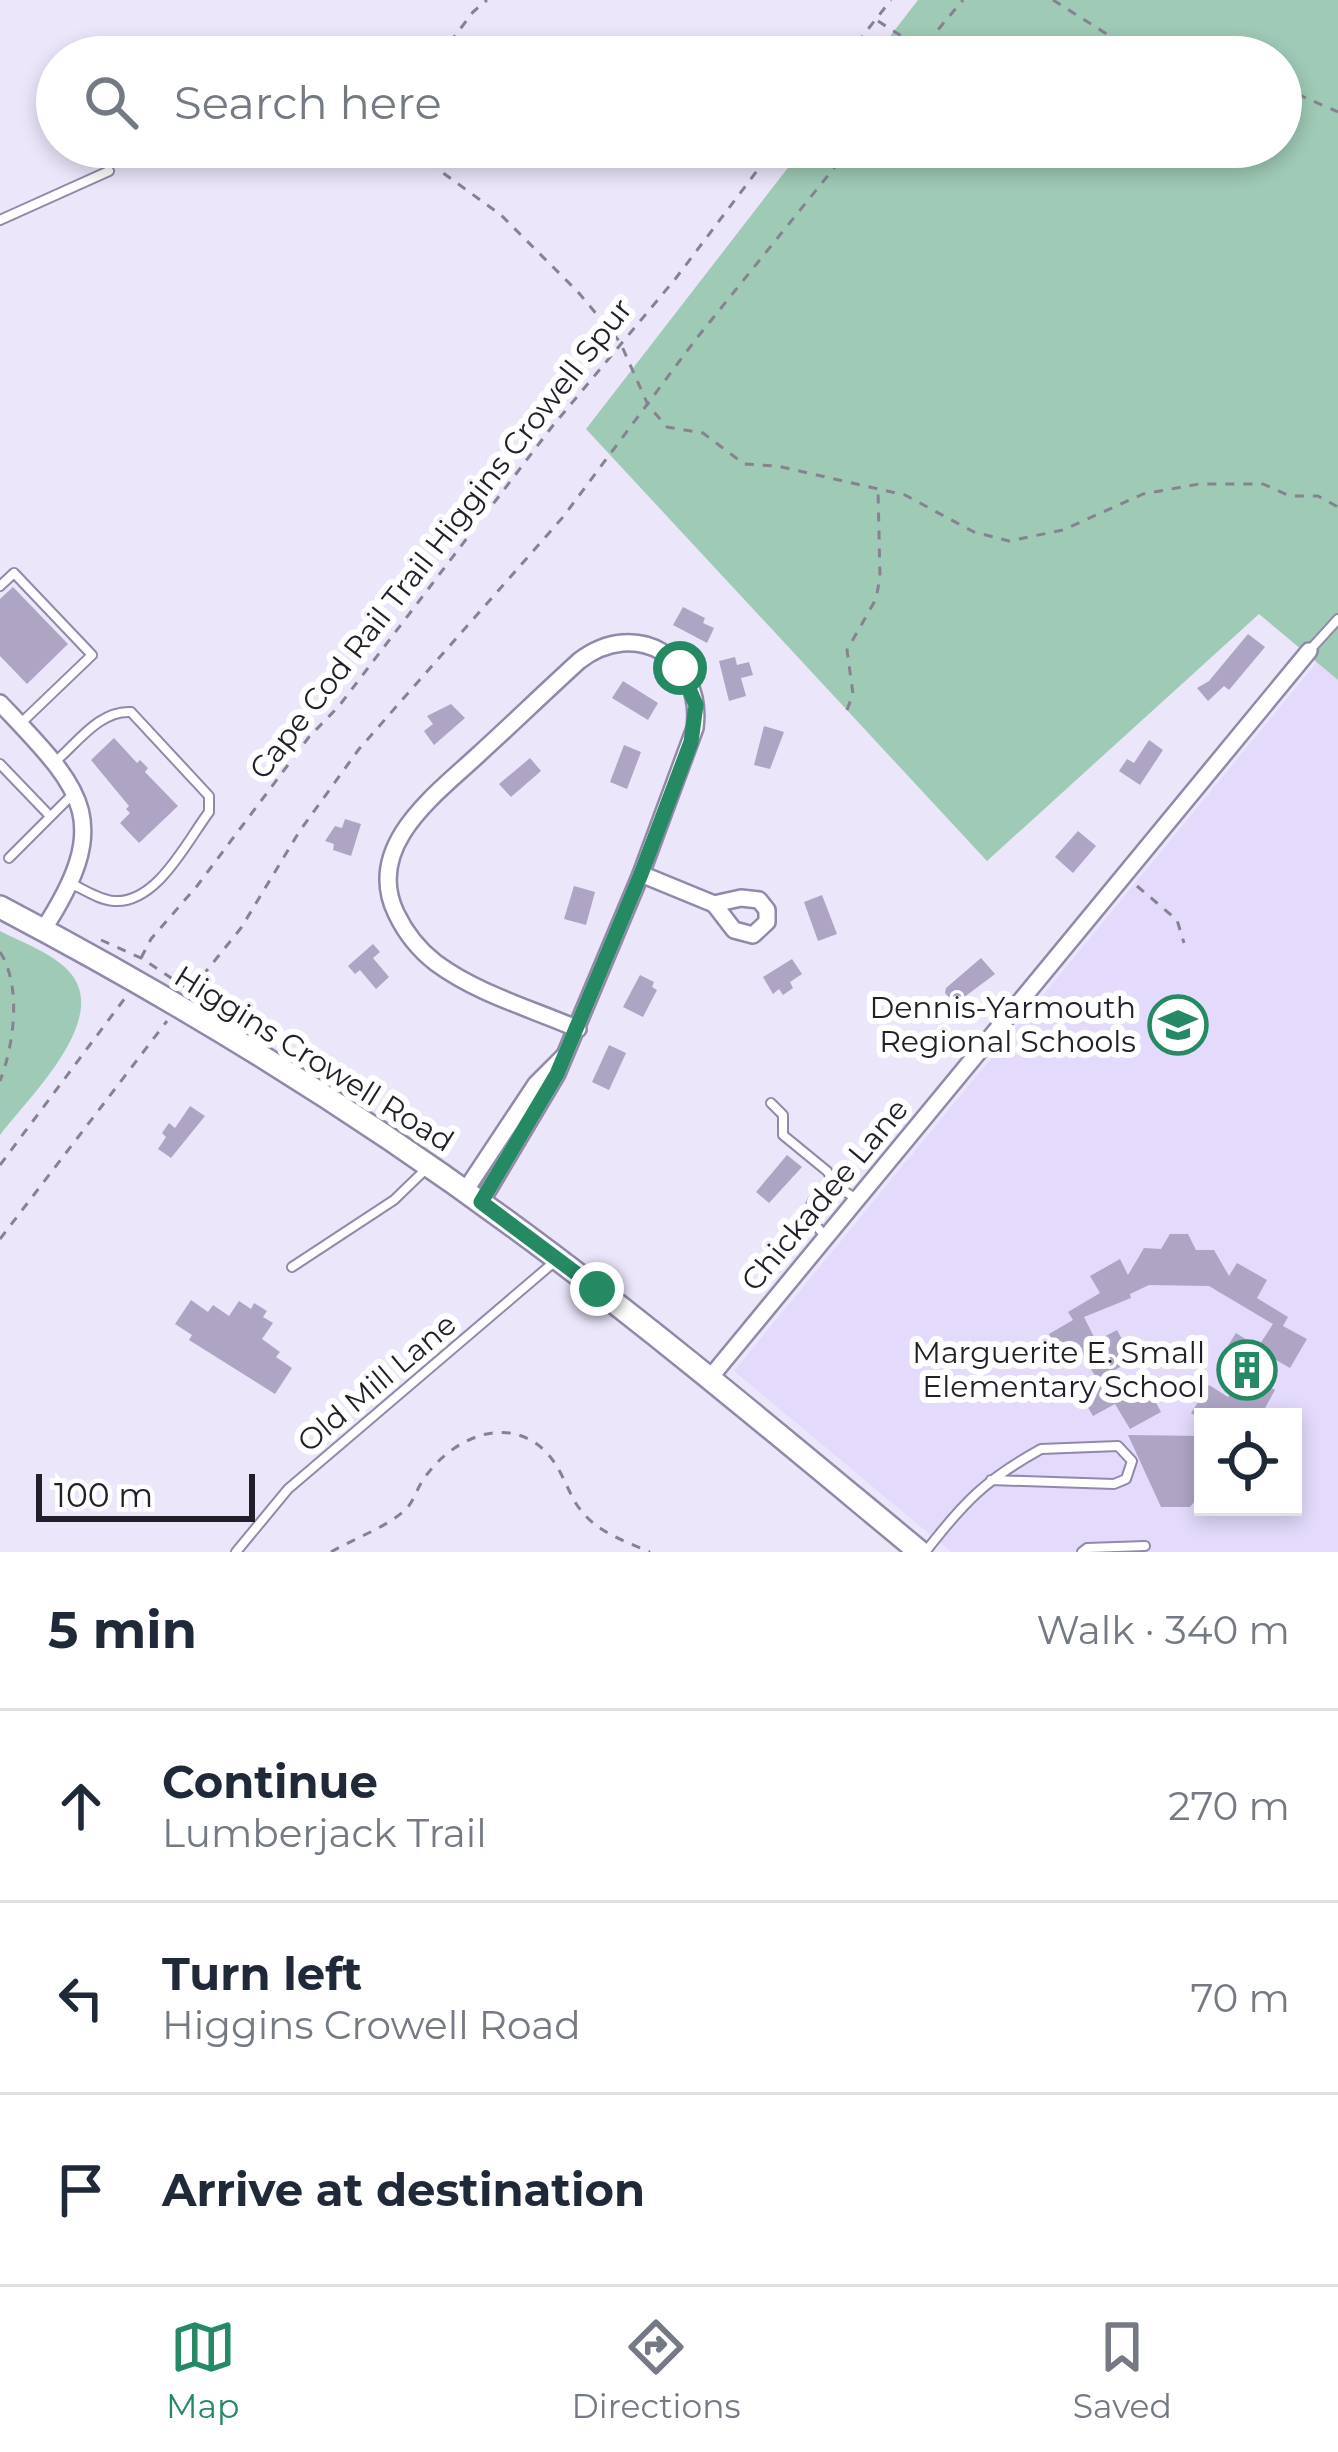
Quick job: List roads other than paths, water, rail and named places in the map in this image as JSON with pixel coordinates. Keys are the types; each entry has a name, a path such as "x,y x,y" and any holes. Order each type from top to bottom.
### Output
{"main road":[{"name":"Higgins Crowell Road","path":"0,907 137,982 302,1082 473,1197 557,1258 922,1552"}],"street":[{"path":"473,1197 511,1137 549,1093 578,1029 641,874 691,742 697,715 694,693 680,668 662,652 629,642 602,647 579,661 425,804 403,831 388,878 390,899 401,923 422,950 485,991 578,1029"},
{"name":"Chickadee Lane","path":"709,1379 1309,651"},
{"path":"0,703 55,762 82,808 84,834 70,883 43,930"},
{"path":"641,874 714,904"}],"lane":[{"path":"0,220 109,171"},
{"path":"0,586 14,573 92,655 20,724"},
{"path":"1309,651 1338,619"},
{"path":"55,762 105,716 131,712 211,803 153,886 140,895 108,901 70,883"},
{"path":"0,764 50,816"},
{"path":"9,858 75,793"},
{"path":"771,1103 783,1114 783,1135 856,1199"},
{"path":"292,1267 394,1201 428,1166"},
{"path":"826,1236 810,1222 809,1211 820,1192 838,1187"},
{"name":"Old Mill Lane","path":"236,1552 288,1489 557,1258"},
{"path":"922,1552 962,1504 992,1480 1046,1447 1118,1446 1132,1461 1126,1479 1114,1484 992,1480"},
{"path":"1082,1552 1145,1546"}],"place":[{"name":"Dennis-Yarmouth Regional Schools","path":"1178,1025"},
{"name":"Marguerite E. Small Elementary School","path":"1247,1370"}]}
